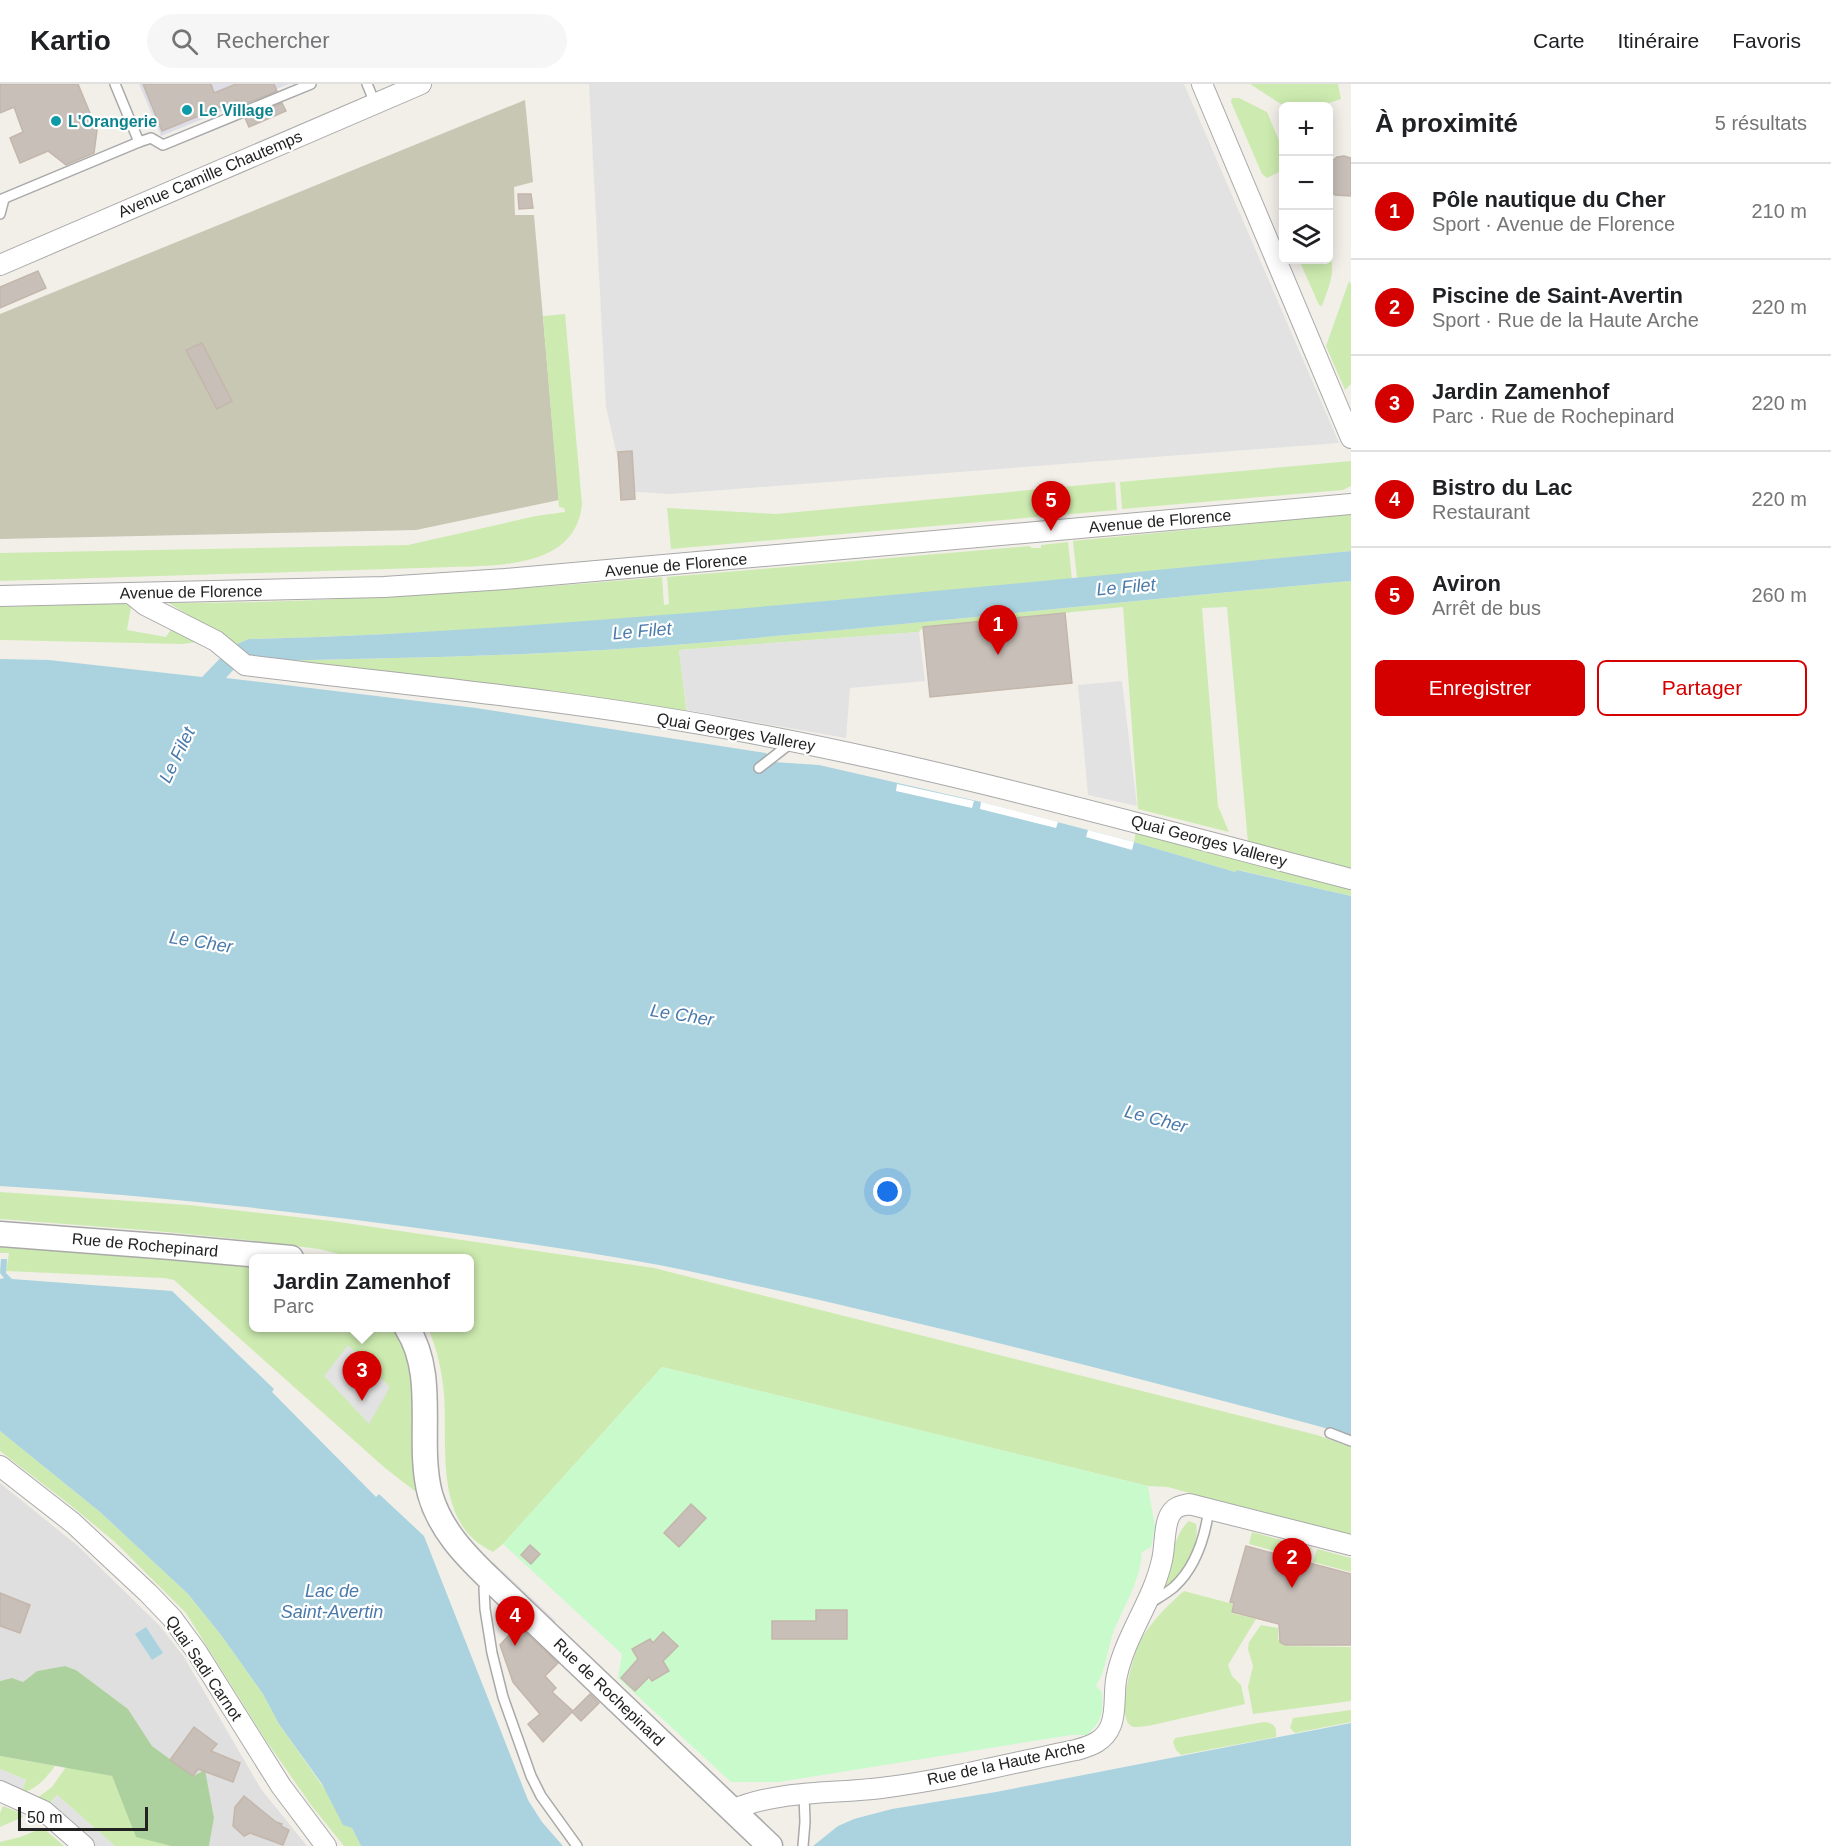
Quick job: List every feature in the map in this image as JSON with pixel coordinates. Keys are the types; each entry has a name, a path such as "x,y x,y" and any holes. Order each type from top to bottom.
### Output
{"street":[{"name":"Avenue Camille Chautemps","path":"0,264 421,84"},
{"path":"1202,84 1351,438"},
{"name":"Avenue de Florence","path":"0,596 384,587 505,579 1351,504"},
{"name":"Quai Georges Vallerey","path":"130,593 145,605 216,640 245,665 534,698 720,727 793,741 1111,815 1351,879"},
{"name":"Rue de Rochepinard","path":"0,1234 249,1254"},
{"name":"Rue de Rochepinard","path":"409,1332 418,1350 422,1367 426,1463 430,1494 437,1514 453,1540 490,1579 770,1846"},
{"name":"Quai Sadi Carnot","path":"0,1467 73,1523 172,1618 203,1661 281,1786 326,1846"},
{"name":"Rue de la Haute Arche","path":"732,1809 756,1800 911,1783 1091,1746 1102,1740 1111,1725 1116,1678 1121,1659 1158,1575 1163,1559 1168,1518 1174,1509 1188,1504 1351,1545"},
{"path":"0,1791 44,1811 84,1846"}],"lane":[{"path":"114,84 139,142"},
{"path":"0,214 2,200 139,142 151,138 163,145 311,84"},
{"path":"367,84 375,103"},
{"path":"759,768 793,741"},
{"path":"1330,1433 1351,1441"},
{"path":"1146,1606 1175,1587 1192,1565 1205,1536 1209,1509"},
{"path":"490,1579 484,1588 485,1609 492,1653 503,1697 531,1776 553,1814 576,1846"},
{"path":"803,1846 804,1795"}],"shaded area":[{"name":"Le Village","path":"139,84 289,84 161,136"},
{"path":"589,84 1184,84 1339,443 670,494 625,491 606,407"},
{"path":"525,100 533,182 514,187 515,215 534,215 559,500 416,530 0,539 0,314"},
{"path":"919,632 925,681 850,688 846,738 687,710 679,650"},
{"path":"1122,681 1137,806 1088,795 1078,685"},
{"path":"348,1345 390,1387 369,1424 324,1376"},
{"path":"0,1483 78,1546 160,1626 184,1657 261,1789 307,1846 209,1846 214,1818 204,1771 193,1776 152,1746 128,1709 76,1670 65,1666 37,1671 23,1682 0,1681"},
{"path":"493,1562 556,1621 551,1627 488,1567"},
{"path":"0,1769 26,1780 19,1798 0,1791"},
{"path":"57,1795 115,1846 84,1846 44,1811"}],"green space":[{"path":"1250,84 1338,84 1341,99 1332,102 1279,103"},
{"path":"1232,98 1239,98 1267,112 1279,140 1279,172 1267,178 1262,174 1231,102"},
{"path":"1301,264 1332,264 1329,286 1322,306 1319,305"},
{"path":"1349,281 1351,284 1351,384 1345,390 1326,346"},
{"path":"565,314 582,504 577,525 566,541 551,552 532,559 491,565 0,581 0,553 408,545 536,516 565,512 564,508 559,507 543,316"},
{"path":"1351,461 1351,486 1343,490 1122,509 1120,482"},
{"path":"1115,482 1117,510 671,549 667,508 776,514"},
{"path":"1351,514 1351,551 1077,579 1073,541"},
{"path":"1068,542 1072,580 558,624 352,636 249,639 232,646 212,630 169,603 293,601 416,595 662,577 664,605 669,604 667,577 1030,546 1041,548 1041,545"},
{"path":"1351,581 1351,870 1248,843 1227,607 1202,608 1218,806 1229,832 1138,809 1123,607 923,627 919,632 679,650 687,714 259,661 479,656 644,647"},
{"path":"123,603 131,607 127,630 166,637 172,628 204,641 183,644 0,640 0,607"},
{"path":"1136,831 1351,887 1351,896 1238,870 1235,872 1134,842"},
{"path":"0,1192 189,1205 332,1221 654,1268 1317,1435 1351,1447 1351,1538 1168,1487 1148,1486 662,1367 503,1544 493,1552 474,1539 461,1523 452,1504 445,1460 443,1385 429,1332 474,1332 474,1254 339,1254 319,1249 247,1240 0,1219"},
{"path":"0,1244 203,1259 204,1263 249,1268 249,1332 397,1332 414,1368 420,1495 385,1468 174,1280 6,1271 9,1253 0,1253"},
{"path":"662,1367 1148,1486 1155,1527 1151,1547 1142,1552 1135,1582 1115,1628 1096,1686 1102,1692 1102,1711 1092,1730 1087,1735 1071,1735 779,1782 731,1782 618,1678 622,1654 503,1544"},
{"path":"0,1431 100,1512 188,1594 221,1635 263,1694 279,1724 352,1828 361,1846 344,1846 311,1805 265,1739 186,1613 115,1542 0,1451"},
{"path":"1189,1521 1196,1524 1196,1541 1193,1550 1178,1576 1165,1587 1172,1551 1180,1533"},
{"path":"1252,1532 1311,1548 1308,1560 1249,1544"},
{"path":"1317,1549 1351,1558 1351,1572 1313,1562"},
{"path":"1184,1591 1233,1604 1231,1613 1256,1619 1228,1665 1232,1676 1241,1685 1245,1704 1148,1726 1132,1726 1126,1718 1126,1695 1131,1667 1139,1644 1167,1606"},
{"path":"1261,1625 1278,1628 1278,1639 1284,1646 1351,1647 1351,1701 1253,1714 1248,1687 1253,1666 1248,1649 1249,1642"},
{"path":"65,1666 76,1670 128,1709 152,1746 193,1776 205,1770 214,1818 209,1846 171,1846 136,1837 112,1776 0,1756 0,1681 12,1678 23,1682 37,1671"},
{"path":"1351,1710 1351,1722 1295,1733 1290,1728 1293,1718"},
{"path":"1264,1722 1274,1726 1276,1737 1181,1755 1173,1742 1175,1738"},
{"path":"0,1756 55,1766 36,1786 21,1793 26,1780 0,1769"},
{"path":"66,1767 112,1776 136,1836 171,1846 115,1846 57,1795 48,1805 37,1798 52,1787"},
{"path":"3,1806 21,1813 23,1817 0,1827 0,1813"},
{"path":"43,1828 64,1846 0,1846 0,1842"}],"water":[{"path":"1351,551 1351,581 644,647 479,656 259,661 235,668 226,678 476,708 766,753 774,762 819,765 981,802 1134,842 1235,872 1237,870 1351,896 1351,1435 932,1327 679,1269 454,1233 284,1211 171,1199 0,1186 0,659 49,660 202,677 232,646 249,639 449,630 648,616"},
{"name":"Lac de Saint-Avertin","path":"1,1259 7,1259 6,1273 12,1279 172,1291 274,1389 272,1392 376,1497 379,1494 424,1536 528,1800 542,1822 563,1846 361,1846 352,1828 343,1825 322,1784 279,1724 263,1694 221,1635 188,1594 100,1512 0,1431 0,1279 4,1278 0,1273"},
{"path":"146,1627 163,1653 152,1660 135,1634"},
{"path":"1351,1723 1351,1846 813,1846 838,1826 854,1819 892,1809 996,1792"}],"pier":[{"path":"897,784 974,801 972,808 896,791"},
{"path":"981,802 1058,822 1056,828 980,809"},
{"path":"1088,830 1134,842 1132,850 1086,837"}],"building":[{"name":"L'Orangerie","path":"0,84 78,84 97,130 94,153 66,165 48,151 20,163 10,138 23,132 14,107 0,113"},
{"name":"Le Village","path":"143,84 211,84 214,93 236,84 274,84 277,91 240,106 238,100 162,131"},
{"path":"282,103 286,111 249,127 245,118"},
{"path":"1337,157 1351,158 1351,196 1333,193 1333,160"},
{"path":"518,194 531,194 533,208 519,209"},
{"path":"38,271 46,288 0,308 0,287"},
{"path":"202,343 232,401 217,409 186,350"},
{"path":"632,451 635,499 621,500 618,452"},
{"path":"1065,613 1072,683 930,697 923,627"},
{"path":"691,1504 706,1518 679,1547 664,1533"},
{"path":"530,1545 540,1554 531,1564 521,1555"},
{"path":"1246,1546 1351,1574 1351,1645 1285,1645 1280,1642 1279,1624 1232,1612 1234,1603 1230,1602"},
{"path":"0,1593 30,1605 20,1633 0,1626"},
{"path":"816,1610 847,1610 847,1639 772,1639 772,1621 816,1621"},
{"path":"518,1625 558,1663 545,1676 556,1688 552,1692 573,1711 590,1694 599,1703 581,1721 572,1712 543,1742 528,1724 540,1714 513,1682 500,1645"},
{"path":"663,1632 678,1646 663,1661 669,1671 652,1681 649,1677 635,1691 621,1678 638,1659 632,1649 650,1639 653,1643"},
{"path":"194,1727 217,1744 211,1751 240,1763 233,1782 198,1769 193,1776 170,1760"},
{"path":"244,1796 289,1830 283,1845 250,1833 244,1836 233,1826 235,1807"}],"place":[{"name":"Le Village","path":"187,110"},
{"name":"L'Orangerie","path":"56,121"},
{"name":"Aviron","path":"1051,531"},
{"name":"Pôle nautique du Cher","path":"998,655"},
{"name":"Jardin Zamenhof","path":"362,1401"},
{"name":"Piscine de Saint-Avertin","path":"1292,1588"},
{"name":"Bistro du Lac","path":"515,1646"}],"water label":[{"name":"Le Filet","path":"1126,587"},
{"name":"Le Filet","path":"642,631"},
{"name":"Le Filet","path":"177,755"},
{"name":"Le Cher","path":"201,942"},
{"name":"Le Cher","path":"682,1015"},
{"name":"Le Cher","path":"1156,1119"}]}
